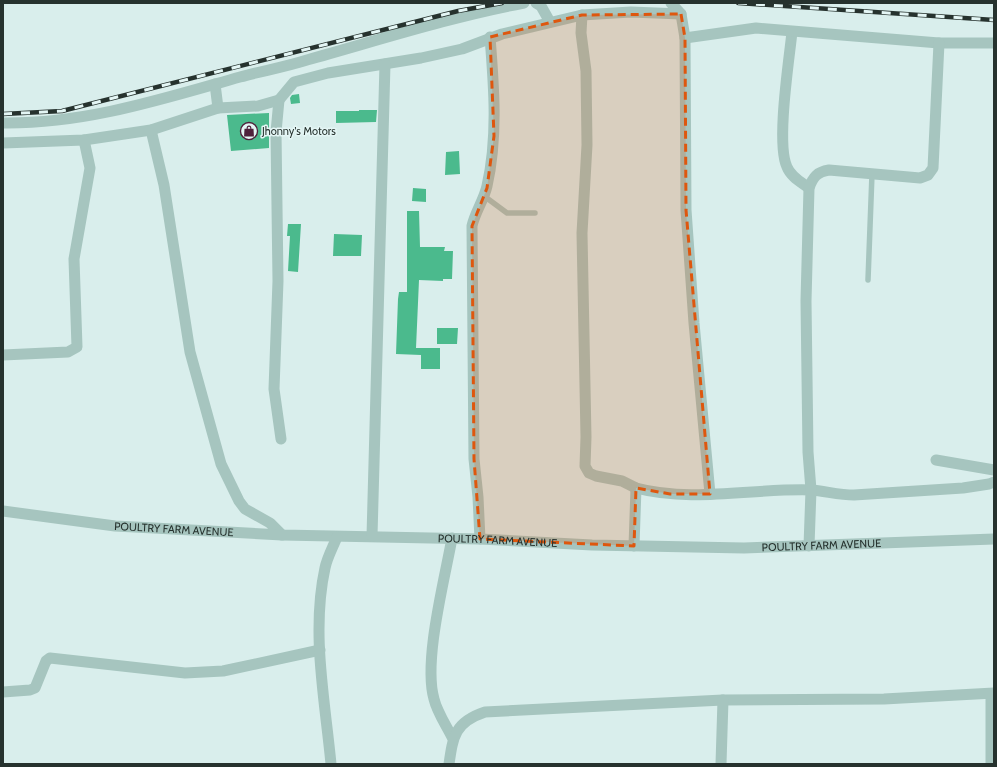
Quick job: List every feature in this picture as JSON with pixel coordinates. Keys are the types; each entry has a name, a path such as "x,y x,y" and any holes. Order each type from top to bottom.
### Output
{"street":[{"path":"3,123 79,118 153,102 264,70 306,61 380,38 524,3"},
{"path":"536,3 541,6 550,22"},
{"path":"671,3 681,14 685,38 686,210 694,323 710,494"},
{"path":"3,143 84,140 151,130 218,108 258,106 279,100 294,82 344,69 421,58 462,49 490,38 582,15 631,12 681,14"},
{"path":"582,15 581,33 586,71 587,146 582,233 586,437 585,466 589,473 596,476 622,481 636,488 670,494 811,490 838,495 854,495 963,488 994,482"},
{"path":"685,38 747,29 939,43 994,43"},
{"path":"792,32 784,122 783,154 787,167 792,175 809,188"},
{"path":"480,539 474,459 472,226 475,214 487,188 494,136 495,99 490,38"},
{"path":"810,546 811,490 808,452 806,301 809,188 813,177 821,172 829,170 920,178 928,175 933,168 939,43"},
{"path":"306,61 310,78"},
{"path":"372,536 385,64"},
{"path":"215,84 218,108"},
{"path":"279,100 276,132 278,281 274,388 281,439"},
{"path":"151,130 164,185 190,352 219,460 239,501 245,509 270,523 282,535"},
{"path":"3,356 68,352 77,347 74,259 90,168 84,140"},
{"path":"936,460 994,470"},
{"path":"634,546 636,488"},
{"name":"POULTRY FARM AVENUE","path":"3,511 115,526 282,535 452,538 634,546 744,548 994,539"},
{"path":"331,764 320,650 321,591 325,567 337,537"},
{"path":"449,764 452,737 433,698 431,674 433,644 452,538"},
{"path":"3,692 30,690 35,688 46,661 50,658 185,672 223,671 320,650"},
{"path":"452,737 473,715 485,712 723,700 884,699 992,693 991,764"},
{"path":"721,764 723,700"}],"lane":[{"path":"868,280 872,174"},
{"path":"484,196 507,213 535,213"}],"highlighted area":[{"path":"681,14 685,38 686,210 710,494 670,494 636,488 634,546 480,539 474,459 472,226 487,188 494,136 490,37 582,15"}],"building":[{"path":"299,94 300,103 291,104 290,98 292,95"},
{"path":"377,110 376,122 336,123 336,111"},
{"name":"Jhonny's Motors","path":"269,113 269,148 231,151 227,115"},
{"path":"459,151 460,174 445,175 446,152"},
{"path":"413,188 426,189 426,202 412,201"},
{"path":"407,211 419,211 420,247 445,247 444,251 453,251 452,279 443,279 443,281 419,280 416,348 440,348 440,369 421,369 421,355 396,354 399,292 407,292"},
{"path":"288,224 301,224 298,272 288,271 290,236 287,236"},
{"path":"334,234 362,235 361,256 333,256"},
{"path":"437,328 458,328 457,344 437,344"}],"railway":[{"path":"3,114 62,111 458,11 502,3"},
{"path":"738,3 994,20"}],"place":[{"name":"Jhonny's Motors","path":"249,131"}]}
